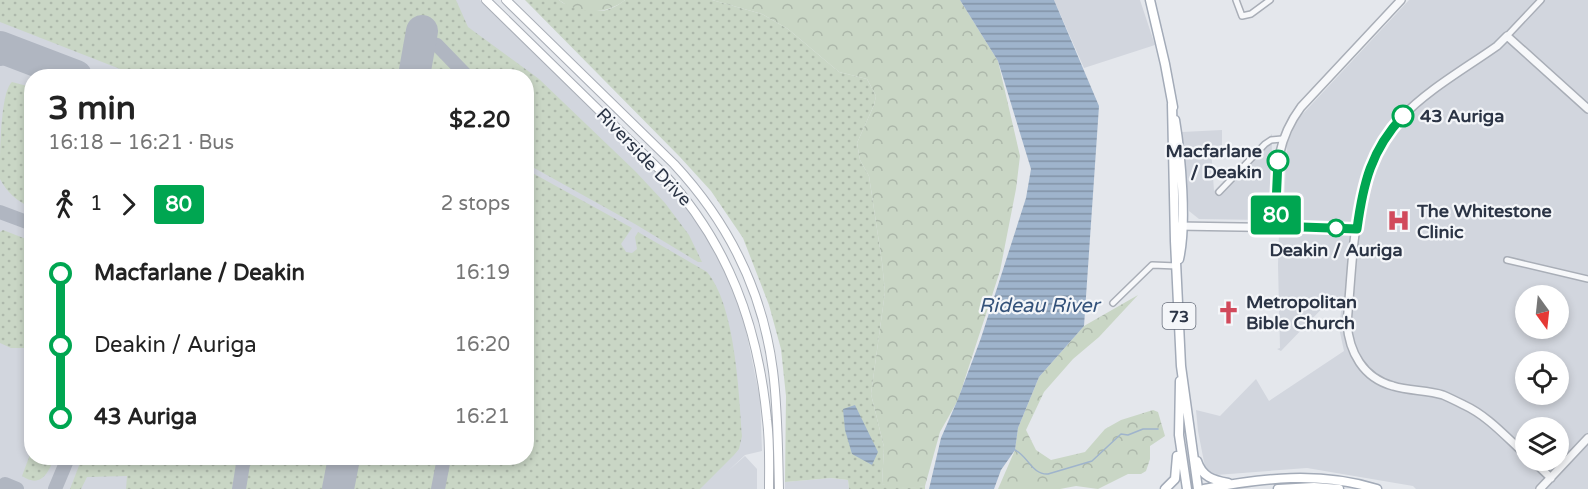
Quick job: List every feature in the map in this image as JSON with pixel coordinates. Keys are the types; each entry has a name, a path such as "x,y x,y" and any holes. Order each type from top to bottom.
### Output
{"main road":[{"name":"Riverside Drive","path":"486,0 663,173 689,203 718,248 740,295 755,345 768,420 769,489"},
{"name":"Riverside Drive","path":"506,0 674,164 700,194 727,234 753,290 770,350 776,402 779,489"},
{"name":"73","path":"1150,0 1172,104 1178,226 1181,366 1178,421 1187,489"},
{"name":"73","path":"1181,366 1198,489"},
{"path":"1178,421 1190,431 1202,473 1215,480 1231,484"},
{"path":"1165,489 1176,477 1179,435"},
{"path":"1204,489 1296,477 1333,479 1377,489"},
{"path":"1278,489 1314,487 1339,489"}],"street":[{"path":"1236,0 1242,16 1251,14 1270,0"},
{"path":"1275,226 1277,172 1282,140 1290,121 1400,0"},
{"path":"1515,445 1490,422 1467,406 1443,395 1394,387 1365,370 1352,351 1347,323 1357,229 1366,178 1373,159 1388,133 1412,107 1497,46 1541,0"},
{"path":"1507,36 1588,109"},
{"path":"1219,192 1264,144 1282,140"},
{"path":"1178,226 1357,229"},
{"path":"1507,260 1588,279"},
{"path":"1113,303 1152,265 1178,266"},
{"path":"1540,489 1588,438"},
{"path":"1544,471 1551,478"}],"shaded area":[{"path":"0,0 480,0 661,176 702,227 728,275 742,311 760,399 762,451 745,455 728,471 745,456 757,469 757,489 0,489"},
{"path":"1054,0 1140,0 1155,45 1084,68"},
{"path":"1409,0 1588,0 1588,489 1416,489 1413,486 1307,468 1216,475 1205,467 1196,410 1220,416 1256,379 1269,401 1344,351 1339,328 1342,303 1335,295 1281,351 1277,349 1280,348 1279,234 1283,223 1287,144 1297,120"},
{"path":"1222,130 1222,145 1211,147 1214,191 1272,134 1271,213 1264,220 1199,219 1189,211 1182,132"},
{"path":"831,478 848,480 849,489 785,489 785,482"}],"green space":[{"path":"0,0 456,0 468,27 525,69 465,69 430,32 413,30 406,69 120,69 0,22"},
{"path":"525,0 559,0 588,10 602,11 617,6 625,0 712,0 762,14 788,29 839,72 867,79 876,96 857,143 860,160 869,176 885,292 871,394 884,447 882,484 907,488 925,486 925,489 849,489 848,480 831,478 785,482 786,396 781,349 769,305 743,238 711,191 680,157"},
{"path":"559,0 625,0 601,11 584,11"},
{"path":"712,0 960,0 998,61 1020,156 1016,189 1000,271 958,400 940,432 925,486 903,488 882,484 884,447 871,394 885,292 869,176 860,160 857,143 876,96 867,79 839,72 788,29 762,14"},
{"path":"436,49 455,69 423,69 427,50"},
{"path":"534,75 635,171 665,203 689,235 702,262 698,262 534,168"},
{"path":"12,82 24,85 24,204 13,196 0,179 3,112 8,88"},
{"path":"534,174 632,228 621,244 626,252 632,253 637,249 635,237 638,232 707,272 724,305 730,327 742,436 739,449 700,489 442,489 447,465 534,465"},
{"path":"3,230 24,238 24,348 11,348 0,343 0,232"},
{"path":"1138,295 1099,337 1073,359 1044,392 1026,430 1036,450 1051,460 1085,452 1105,429 1121,420 1153,410 1158,412 1165,436 1150,446 1150,459 1146,471 1141,474 1128,474 1098,489 1076,486 1060,489 998,489 1015,450 1018,428 1039,377 1084,326"},
{"path":"26,465 51,465 39,480 29,480 22,476"},
{"path":"79,465 237,465 232,489 126,489 127,476 87,477 81,489 70,489"},
{"path":"248,465 334,465 329,489 243,489"},
{"path":"353,465 439,465 434,489 348,489"}],"water":[{"name":"Rideau River","path":"960,0 1054,0 1099,106 1084,326 1039,377 1018,428 1015,450 1001,470 994,489 929,489 941,438 981,338 1026,198 1031,169 998,61"},
{"path":"855,405 878,452 872,465 852,454 845,430 843,409"}],"waterway":[{"path":"1015,450 1038,472 1048,474 1092,461 1121,434 1128,435 1143,429 1158,429"}],"taxiway":[{"path":"416,69 422,48 431,44 437,45 460,69"},
{"path":"0,59 17,57 51,69"},
{"path":"0,212 24,221"},
{"path":"55,489 65,465"},
{"path":"239,489 243,465"},
{"path":"438,489 443,465"},
{"path":"5,484 17,489"}],"runway":[{"path":"415,69 422,31"},
{"path":"0,47 58,69"},
{"path":"338,489 343,465"}],"bus line":[{"name":"80","path":"1278,161 1275,226 1357,229 1360,203 1373,159 1388,133 1403,116"}],"place":[{"name":"43 Auriga","path":"1403,116"},
{"name":"Macfarlane / Deakin","path":"1278,161"},
{"name":"The Whitestone Clinic","path":"1399,221"},
{"name":"Deakin / Auriga","path":"1336,228"},
{"name":"Metropolitan Bible Church","path":"1228,312"}]}
